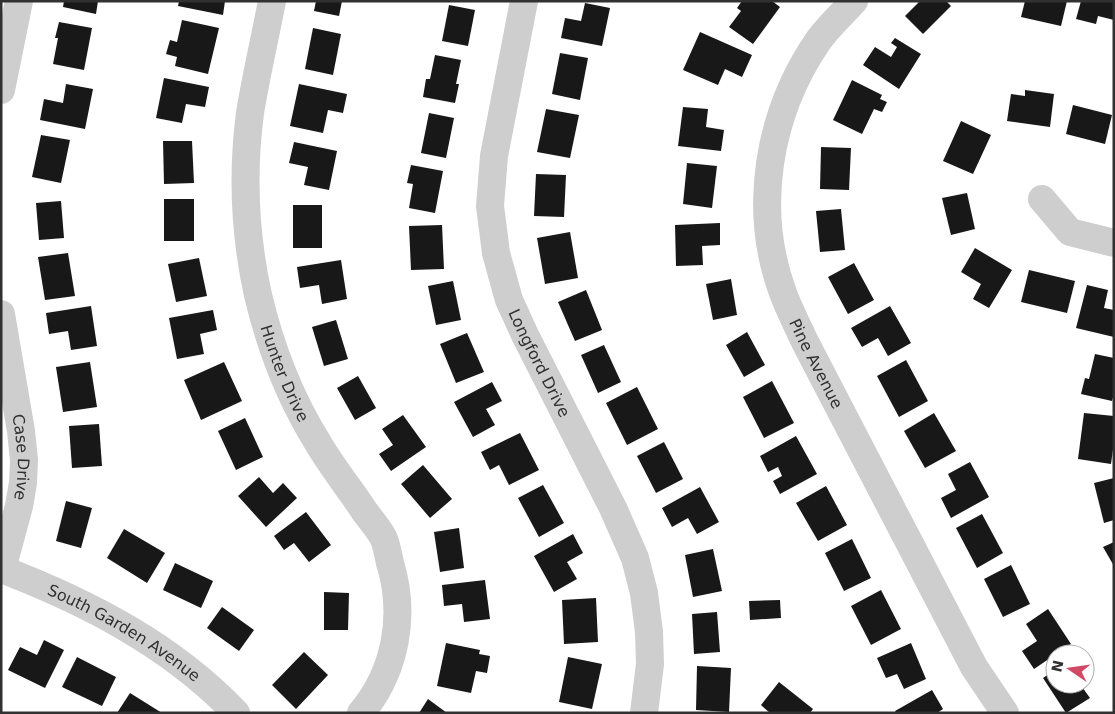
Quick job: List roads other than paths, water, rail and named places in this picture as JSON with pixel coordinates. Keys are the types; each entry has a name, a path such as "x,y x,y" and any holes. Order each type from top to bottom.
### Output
{"street":[{"path":"1,90 19,1"},
{"name":"Hunter Drive","path":"272,1 247,140 248,232 258,296 279,364 318,443 383,538 395,578 398,609 394,650 380,685 371,701 361,713"},
{"name":"Longford Drive","path":"524,1 494,156 490,206 496,253 509,300 613,508 635,558 644,593 650,632 650,664 644,713"},
{"name":"Pine Avenue","path":"854,1 819,40 799,71 782,111 769,165 766,202 771,249 782,292 805,342 974,667 1005,713"},
{"path":"1042,199 1070,232 1114,243"},
{"name":"Case Drive","path":"1,314 21,431 24,460 19,506 1,569"},
{"name":"South Garden Avenue","path":"1,569 63,594 129,629 182,665 236,713"}]}
